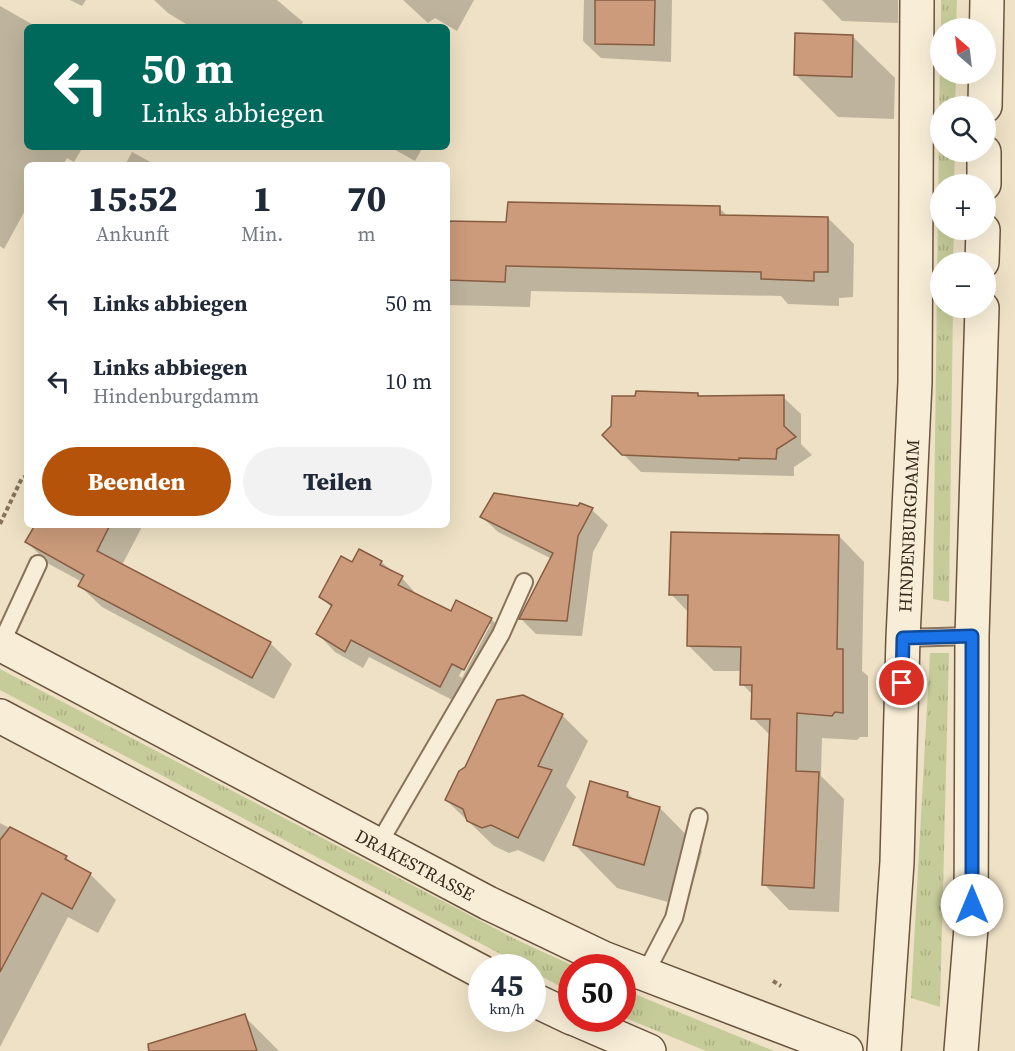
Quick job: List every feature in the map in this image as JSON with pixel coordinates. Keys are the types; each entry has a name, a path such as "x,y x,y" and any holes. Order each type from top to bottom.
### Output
{"main road":[{"name":"HINDENBURGDAMM","path":"884,1051 897,862 903,638 915,382 917,0"},
{"path":"985,96 987,0"},
{"path":"961,1051 971,928 972,636 982,318"},
{"name":"DRAKESTRASSE","path":"0,644 488,903 603,958 846,1051"},
{"path":"0,716 468,965"},
{"path":"605,1032 649,1051"}],"lane":[{"path":"0,644 38,564"},
{"path":"378,845 501,634 524,582"},
{"path":"903,638 972,636"},
{"path":"645,974 674,918 699,817"}],"path":[{"path":"0,524 24,477"}],"green space":[{"path":"941,0 957,0 956,18 941,18"},
{"path":"940,84 956,84 955,96 939,96"},
{"path":"939,162 955,162 954,174 938,174"},
{"path":"938,240 954,240 953,252 937,252"},
{"path":"937,318 953,318 949,602 933,599"},
{"path":"930,653 949,653 940,1007 911,998"},
{"path":"0,669 517,940 558,959 558,985 546,979 546,954 500,954 0,690"},
{"path":"636,994 774,1051 706,1051 636,1022"}],"building":[{"path":"595,0 655,0 654,45 595,44"},
{"path":"795,33 853,35 852,77 794,75"},
{"path":"508,202 720,206 720,215 828,217 828,272 814,272 814,281 761,279 761,272 506,266 505,282 450,280 450,221 506,222"},
{"path":"636,391 698,393 698,396 784,395 784,426 796,437 777,449 776,459 739,458 739,460 622,455 602,435 611,426 612,396 635,396"},
{"path":"494,493 578,506 580,503 593,508 578,536 567,621 519,619 553,553 480,517"},
{"path":"33,528 108,528 97,551 271,642 252,678 78,586 84,575 25,542"},
{"path":"671,532 839,535 837,649 843,649 843,713 835,712 832,716 797,713 796,771 819,772 814,888 762,885 770,719 751,719 752,685 740,685 741,647 687,646 688,595 669,595"},
{"path":"359,549 382,561 380,565 403,576 398,585 451,611 456,600 492,618 464,670 452,664 440,687 351,640 345,652 316,634 332,605 319,597 341,556 352,562"},
{"path":"523,695 563,714 538,766 552,770 518,838 491,825 482,828 467,821 463,809 445,800 459,771 465,767 497,700"},
{"path":"590,781 628,792 627,797 660,807 644,865 573,845"},
{"path":"10,827 67,856 65,859 91,873 72,909 42,893 0,972 0,840"},
{"path":"245,1014 257,1051 149,1051 148,1044"}],"route":[{"path":"902,683 903,638 972,636 972,905"}]}
